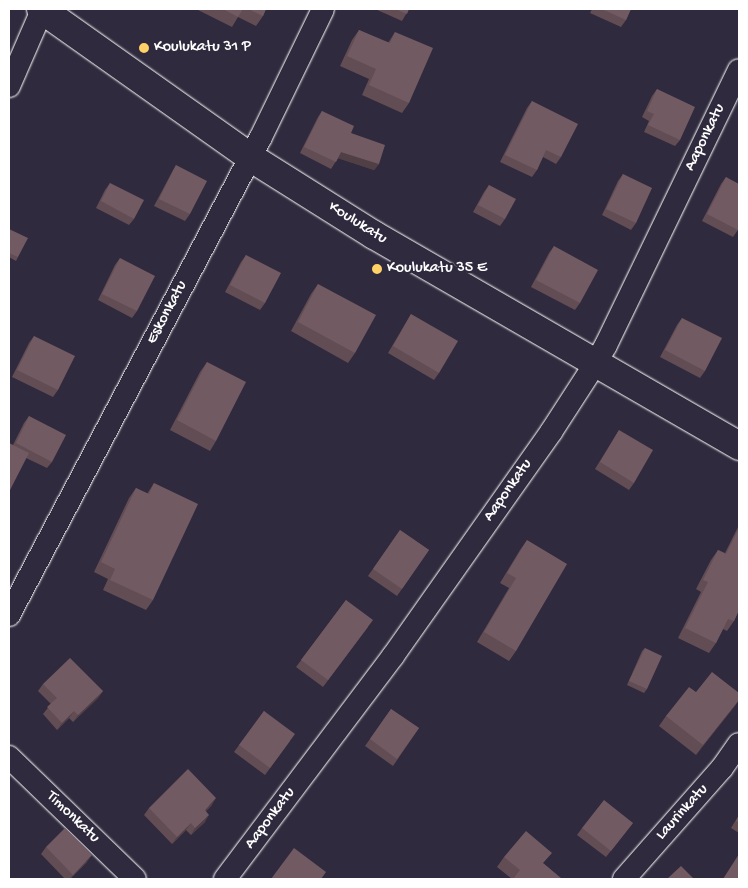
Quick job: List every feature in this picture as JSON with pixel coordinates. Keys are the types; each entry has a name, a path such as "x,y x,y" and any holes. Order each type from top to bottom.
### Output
{"street":[{"name":"Eskonkatu","path":"9,616 250,157 323,9"},
{"name":"Koulukatu","path":"41,10 250,157 374,235 594,364 739,446"},
{"path":"9,86 41,10"},
{"name":"Aaponkatu","path":"225,879 393,656 551,432 610,336 739,70"},
{"name":"Laurinkatu","path":"624,879 722,768 739,744"},
{"name":"Timonkatu","path":"9,756 134,879"}],"building":[{"path":"223,9 243,9 238,17"},
{"path":"248,9 266,9 263,16"},
{"path":"395,9 409,9 407,14"},
{"path":"602,9 631,9 626,20"},
{"path":"359,30 390,43 395,32 433,48 409,103 369,85 376,69 347,56"},
{"path":"657,89 695,107 680,140 648,125 654,114 647,111"},
{"path":"532,101 578,124 561,157 546,150 537,170 505,155"},
{"path":"322,111 354,126 351,133 385,145 379,164 341,152 336,162 304,147"},
{"path":"176,165 207,181 190,214 159,199"},
{"path":"623,174 652,188 636,223 606,209"},
{"path":"726,177 739,184 738,230 707,214"},
{"path":"110,183 144,200 134,219 101,201"},
{"path":"489,185 516,199 505,219 478,205"},
{"path":"9,229 28,238 18,257 9,253"},
{"path":"554,246 598,270 580,303 536,280"},
{"path":"246,255 281,273 265,303 230,285"},
{"path":"120,258 155,276 137,311 102,294"},
{"path":"318,284 376,315 355,353 298,322"},
{"path":"411,314 458,341 439,373 393,346"},
{"path":"682,318 722,338 705,371 665,350"},
{"path":"34,336 75,356 58,390 17,370"},
{"path":"207,362 246,382 216,441 177,420"},
{"path":"29,416 66,435 52,462 16,443"},
{"path":"619,430 653,450 634,483 600,462"},
{"path":"9,443 29,453 9,492"},
{"path":"154,483 198,504 153,600 110,580 115,569 101,562 136,488 149,494"},
{"path":"739,528 739,610 734,621 728,619 716,643 685,628 708,582 703,580 718,550 726,554"},
{"path":"400,530 429,550 402,589 373,569"},
{"path":"527,540 567,564 516,651 484,632 516,578 507,573"},
{"path":"346,600 373,620 328,680 301,660"},
{"path":"645,648 662,656 647,689 629,681"},
{"path":"70,658 103,691 78,715 74,711 62,723 47,707 57,698 43,684"},
{"path":"712,672 739,693 739,700 703,745 666,716 689,687 696,692"},
{"path":"391,709 419,728 397,759 370,739"},
{"path":"264,711 295,734 270,768 239,745"},
{"path":"188,769 216,798 205,810 209,815 195,828 191,823 177,837 149,808"},
{"path":"604,800 633,823 611,851 582,828"},
{"path":"65,828 92,855 73,875 46,847"},
{"path":"526,831 552,853 543,863 562,879 513,879 520,870 504,857"},
{"path":"294,848 326,872 321,879 271,879"},
{"path":"739,854 739,879 723,879"},
{"path":"681,866 694,879 667,879"}],"place":[{"name":"Koulukatu 31 P","path":"144,48"},
{"name":"Koulukatu 35 E","path":"377,269"}]}
